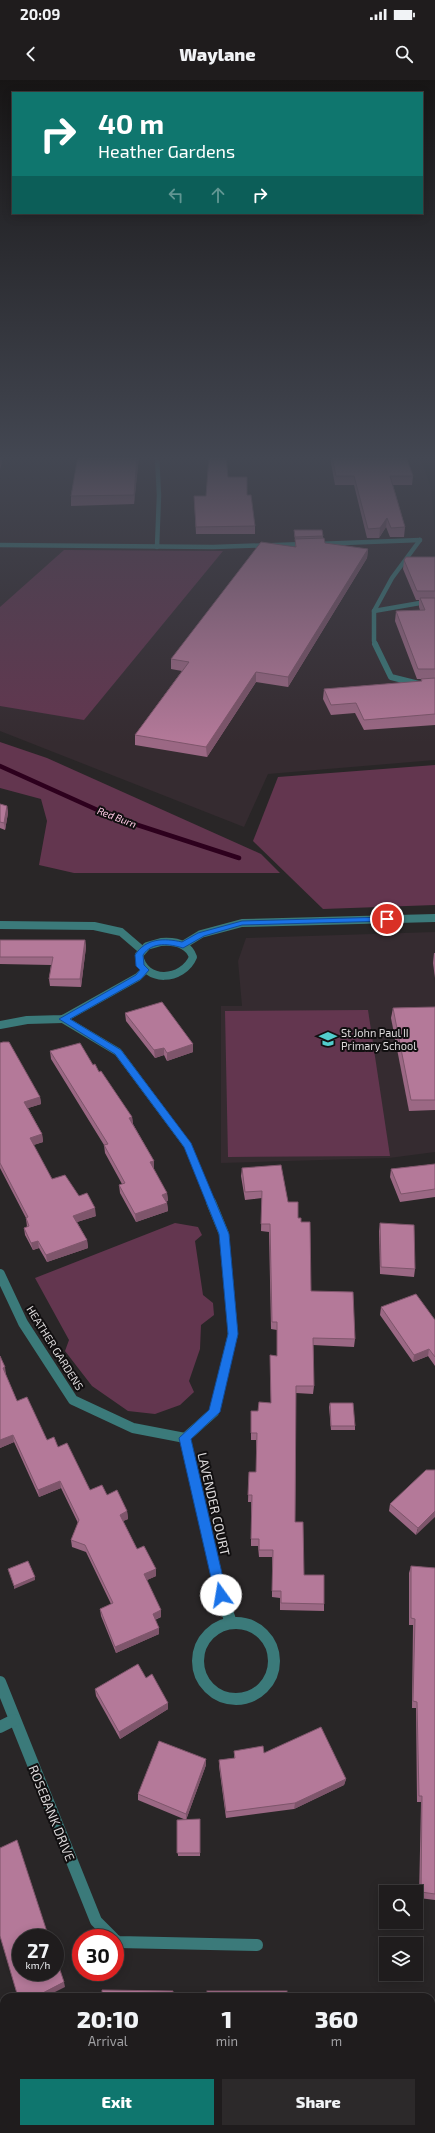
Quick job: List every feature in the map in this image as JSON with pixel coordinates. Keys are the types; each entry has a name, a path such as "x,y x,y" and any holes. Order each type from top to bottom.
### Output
{"street":[{"path":"411,552 392,578 374,611 374,641 390,676 419,684 435,683"},
{"path":"374,611 420,603 435,604"},
{"path":"183,945 201,934 242,923 435,918"},
{"path":"0,925 94,926 121,932 142,950"},
{"path":"161,942 183,945 192,953 193,958 192,962 184,971 164,975 145,970 138,961 142,950 154,943 161,942"},
{"path":"0,1025 27,1020 63,1019 138,977 145,970"},
{"path":"63,1019 118,1052 188,1146 224,1234 233,1334 214,1412 185,1438"},
{"name":"HEATHER GARDENS","path":"0,1274 23,1323 73,1400 133,1428 185,1438"},
{"name":"LAVENDER COURT","path":"185,1438 221,1595 231,1623"},
{"path":"231,1623 243,1624 255,1628 265,1636 272,1647 274,1660 272,1673 266,1684 257,1693 244,1698 232,1698 220,1694 210,1687 202,1678 199,1666 199,1654 202,1643 210,1633 219,1626 231,1623"},
{"name":"ROSEBANK DRIVE","path":"0,1682 96,1921 104,1929"},
{"path":"0,1727 14,1720"},
{"name":"ROSEBANK DRIVE","path":"124,1942 257,1945"}],"shaded area":[{"path":"0,552 435,552 435,760 268,774 244,827 0,731"},
{"path":"62,552 222,552 84,720 0,706 0,607"},
{"path":"0,742 47,758 261,854 280,873 74,873 39,865 47,821 41,799 0,788"},
{"path":"435,765 435,905 323,909 253,841 278,777"},
{"name":"St John Paul II Primary School","path":"435,932 435,1152 389,1158 221,1163 221,1006 242,1006 238,961 246,938"},
{"path":"368,1010 390,1156 228,1157 225,1011"},
{"path":"175,1223 198,1227 202,1235 195,1241 203,1295 213,1303 214,1315 201,1325 200,1349 189,1381 194,1392 180,1405 155,1414 128,1411 92,1386 65,1351 69,1340 35,1278"}],"building":[{"path":"253,552 366,552 288,677 256,672 206,747 135,735 189,662 171,659"},
{"path":"406,557 435,557 435,591 417,591 404,560"},
{"path":"420,598 435,598 435,669 418,669 396,611 425,610"},
{"path":"435,678 435,714 364,720 356,703 331,705 324,689 422,681 421,679"},
{"path":"0,804 7,806 4,823 0,822"},
{"path":"0,940 85,940 80,979 49,979 53,957 0,957"},
{"path":"162,1002 193,1044 167,1053 164,1048 154,1050 125,1013"},
{"path":"435,1007 435,1100 411,1100 393,1008"},
{"path":"9,1042 40,1097 24,1102 42,1134 30,1138 52,1179 65,1175 79,1196 87,1193 95,1208 73,1216 87,1240 46,1255 38,1241 31,1243 24,1228 29,1226 26,1218 28,1217 0,1163 0,1043"},
{"path":"80,1043 93,1065 95,1064 99,1072 101,1071 132,1117 129,1118 154,1161 150,1162 167,1193 162,1195 167,1203 135,1214 119,1185 125,1183 104,1145 108,1144 50,1051"},
{"path":"435,1164 435,1189 401,1194 391,1169"},
{"path":"281,1165 288,1202 298,1202 298,1218 301,1218 301,1222 310,1222 311,1291 353,1292 355,1339 313,1338 314,1386 296,1386 295,1522 303,1522 304,1575 324,1575 324,1604 281,1603 281,1591 272,1591 273,1550 259,1550 259,1539 251,1539 252,1495 248,1495 249,1472 256,1472 257,1433 251,1433 251,1411 258,1411 259,1402 271,1403 270,1355 277,1356 277,1322 272,1322 270,1224 261,1224 262,1191 245,1192 242,1168"},
{"path":"380,1223 414,1225 415,1269 381,1267"},
{"path":"416,1294 435,1320 435,1357 429,1349 414,1355 381,1307"},
{"path":"0,1356 5,1367 3,1368 17,1401 27,1397 47,1440 54,1437 58,1447 67,1443 90,1490 102,1485 107,1495 117,1490 127,1511 120,1515 137,1549 144,1546 156,1569 144,1574 161,1610 153,1614 159,1628 115,1647 100,1609 113,1603 85,1545 71,1540 79,1520 60,1481 38,1490 13,1435 0,1440"},
{"path":"330,1403 353,1403 355,1426 331,1426"},
{"path":"426,1470 435,1470 435,1511 418,1528 390,1504"},
{"path":"28,1561 35,1577 14,1586 8,1569"},
{"path":"411,1566 435,1568 435,1894 423,1892 423,1885 421,1885 422,1796 419,1796 417,1702 413,1701 415,1619 411,1618"},
{"path":"138,1664 146,1678 152,1674 168,1703 119,1732 95,1689"},
{"path":"321,1727 346,1779 295,1803 226,1812 219,1760 235,1758 234,1751 263,1746 264,1753"},
{"path":"159,1741 206,1759 186,1814 138,1794"},
{"path":"200,1819 200,1853 177,1853 177,1820"},
{"path":"17,1840 46,1929 12,1929 12,1977 0,1936 0,1848"},
{"path":"13,1981 64,1982 43,1993 17,1993"},
{"path":"102,1990 173,1991 173,1993 102,1993"},
{"path":"207,1991 287,1991 287,1993 207,1993"}],"waterway":[{"name":"Red Burn","path":"0,766 113,817 239,858"}],"place":[{"name":"St John Paul II Primary School","path":"328,1039"}],"route":[{"path":"221,1595 185,1438 214,1412 233,1334 224,1234 188,1146 118,1052 63,1019 138,977 145,970 140,966 138,961 139,955 142,950 154,943 169,942 183,945 201,934 242,923 387,919"}]}
